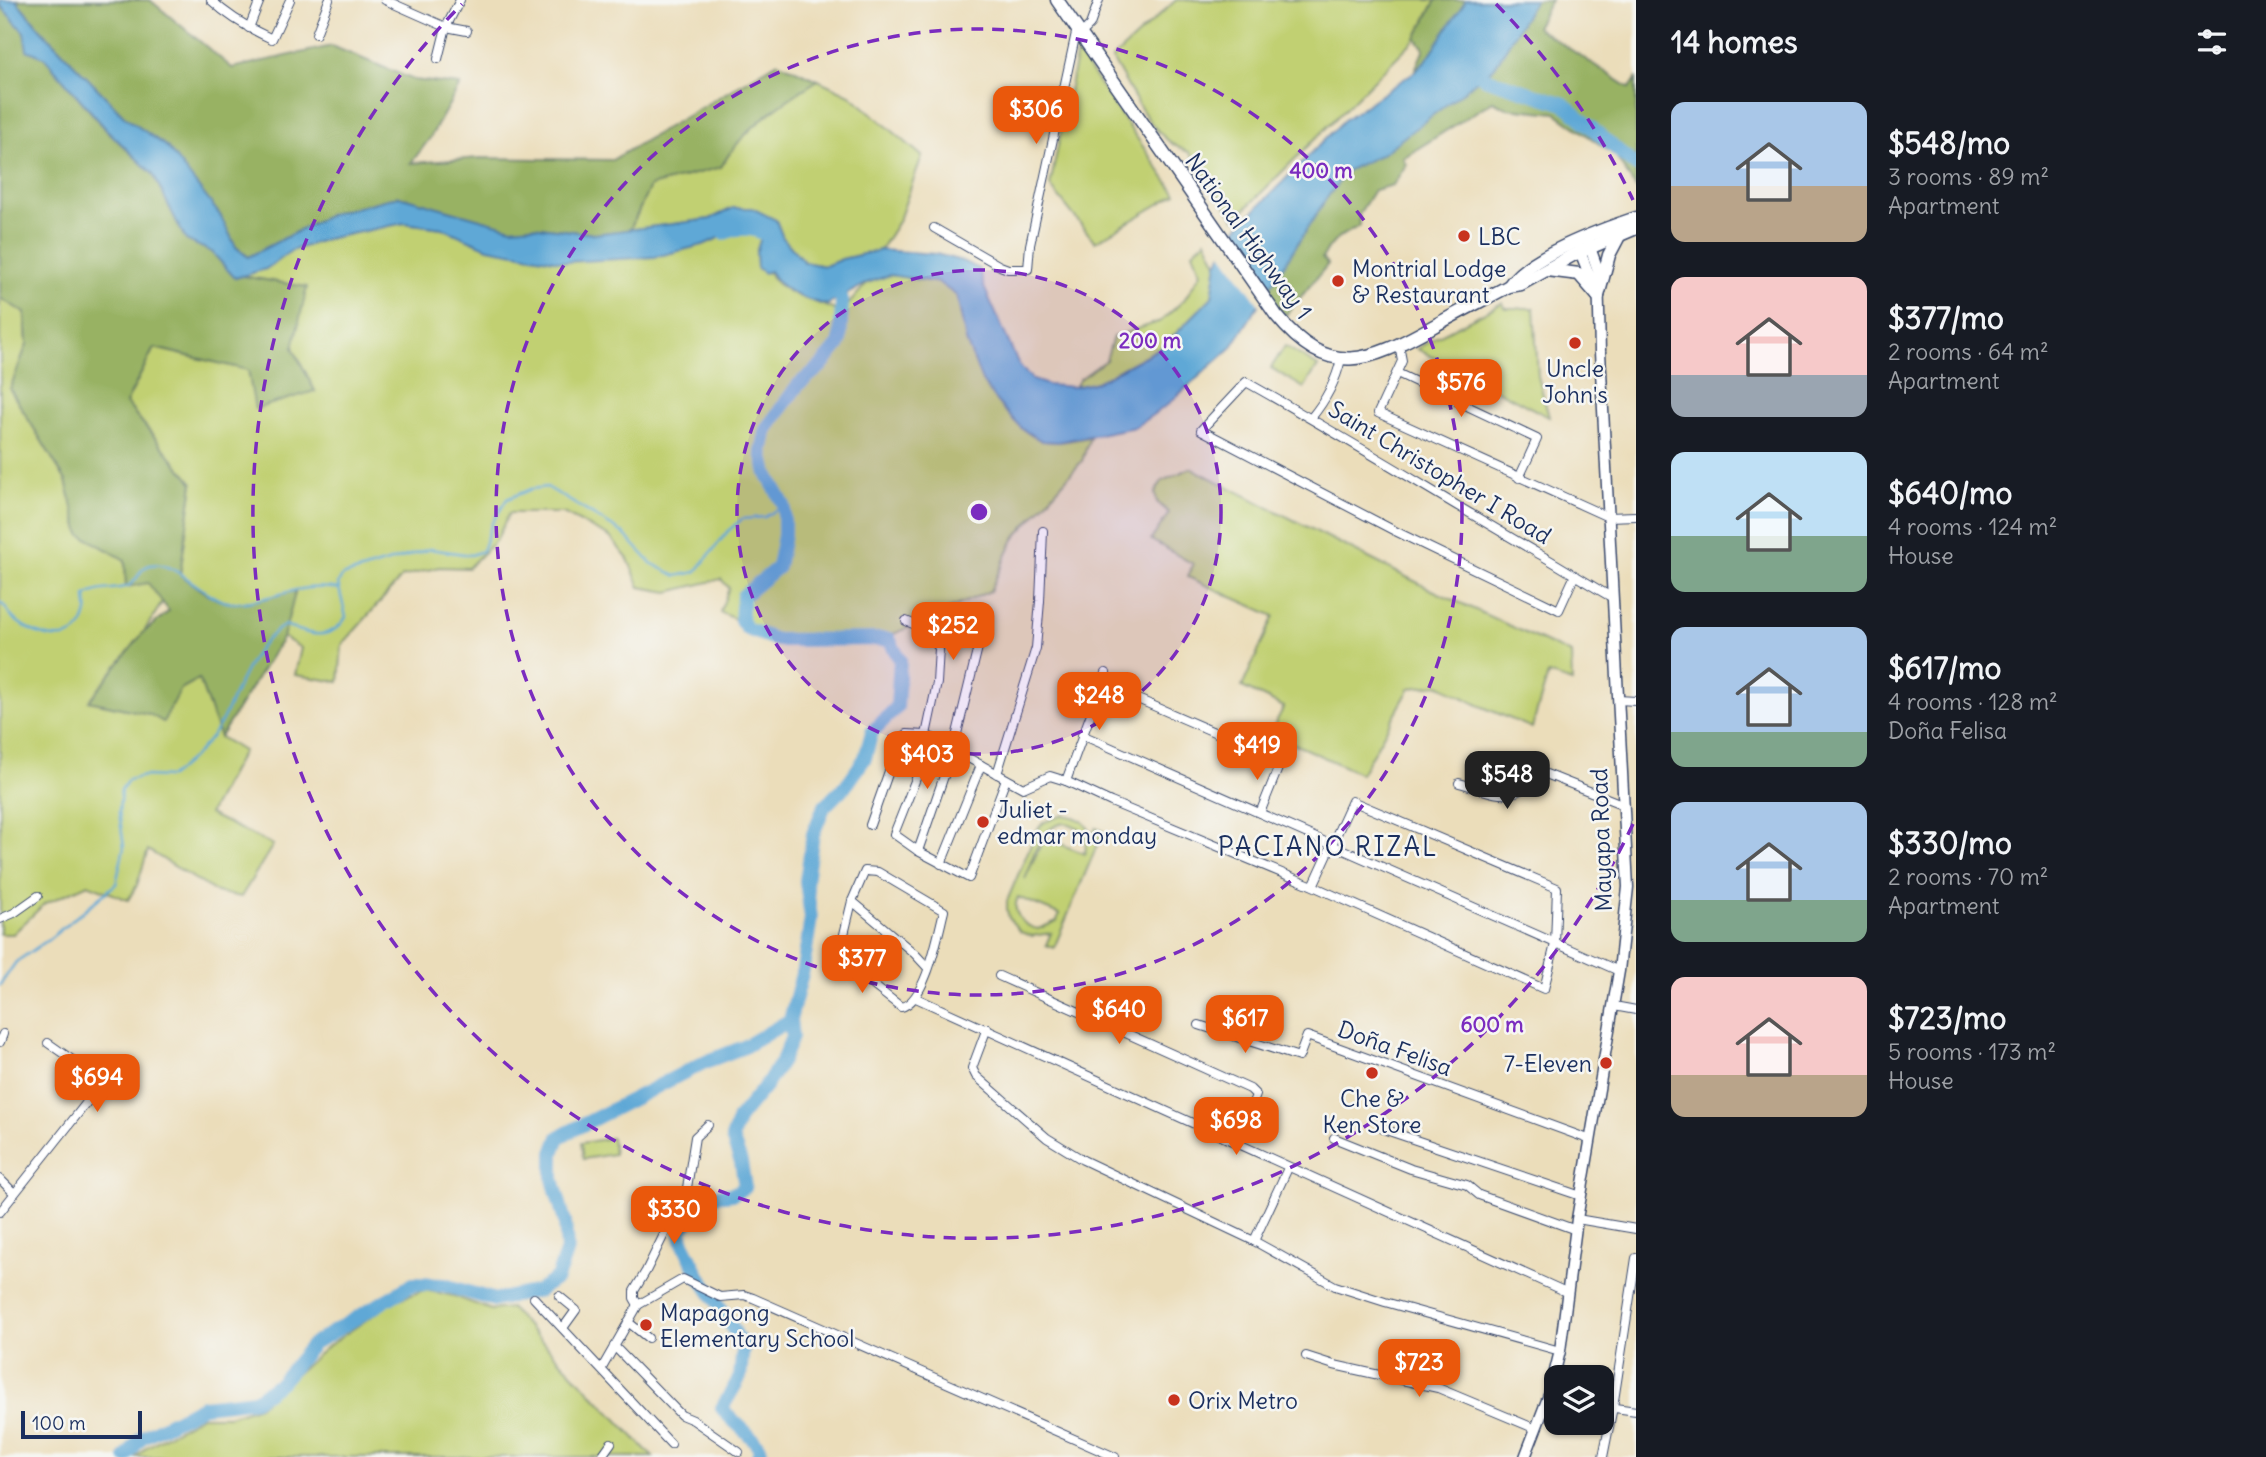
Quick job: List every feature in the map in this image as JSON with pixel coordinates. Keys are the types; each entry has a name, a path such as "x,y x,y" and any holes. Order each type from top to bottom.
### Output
{"highway":[{"name":"National Highway 1","path":"1057,0 1276,315 1292,335 1317,352 1340,359 1372,356 1399,345 1509,286 1521,284 1583,245 1619,236 1636,228"},
{"name":"National Highway 1","path":"1509,286 1517,274 1636,218"},
{"path":"1598,296 1607,260 1619,236"},
{"path":"1547,270 1579,274 1598,296"}],"main road":[{"name":"Mayapa Road","path":"1558,1365 1576,1224 1614,1006 1628,887 1597,265 1583,245"},
{"name":"Mayapa Road","path":"1525,1457 1544,1413"}],"street":[{"path":"211,0 249,28 272,39 290,0"},
{"path":"223,11 227,0"},
{"path":"249,28 260,0"},
{"path":"316,34 329,0"},
{"path":"385,0 446,27 467,31"},
{"path":"438,59 446,27 460,0"},
{"path":"934,228 1000,266 1008,269 1028,269 1030,245 1079,31 1090,25 1099,0"},
{"path":"1399,345 1402,361 1378,413 1608,517 1636,516"},
{"path":"1311,418 1329,392 1338,373 1340,359"},
{"path":"1397,373 1537,439 1519,478"},
{"name":"Saint Christopher I Road","path":"1574,575 1559,610 1395,531 1201,430 1247,382 1613,598"},
{"path":"997,774 1035,648 1040,615 1043,531"},
{"path":"906,621 925,629 939,648 929,737 894,834 918,851 969,878 1006,779"},
{"path":"918,851 953,750 979,643"},
{"path":"1066,781 1106,673"},
{"path":"1133,697 1281,761 1260,813"},
{"path":"1618,700 1636,701"},
{"path":"870,825 900,740 907,734 929,737 1023,788 1051,776 1066,781 1313,886 1544,989 1555,944 1557,888 1352,802 1313,886"},
{"path":"1082,735 1619,971"},
{"path":"941,864 981,765"},
{"path":"1459,783 1506,796 1519,793 1546,774 1624,805"},
{"path":"865,871 878,872 944,911 928,968 916,998 909,1005 901,1007 841,960 840,951 852,901 865,871"},
{"path":"0,919 14,913 38,896"},
{"path":"852,901 928,968"},
{"path":"999,976 1250,1089 1256,1095 1238,1142"},
{"path":"916,998 1566,1292"},
{"path":"1614,1006 1636,1010"},
{"name":"Doña Felisa","path":"1199,1025 1299,1058 1307,1036 1591,1140"},
{"path":"987,1028 972,1068 976,1076 1047,1138 1083,1160 1254,1241 1335,1286 1385,1303 1560,1351"},
{"path":"0,1212 83,1108 97,1085 94,1075 48,1043"},
{"path":"638,1305 634,1291 687,1188 695,1137 708,1125"},
{"path":"1383,1129 1581,1196"},
{"path":"1334,1138 1411,1170 1467,1185 1479,1195 1576,1224 1636,1229"},
{"path":"1254,1241 1288,1168"},
{"path":"0,1179 13,1193"},
{"path":"1614,1401 1636,1258"},
{"path":"602,1368 638,1305 683,1279 720,1297 752,1298 1115,1457"},
{"path":"559,1296 576,1310 563,1328"},
{"path":"534,1298 671,1444"},
{"path":"628,1322 649,1338"},
{"path":"614,1346 681,1415 694,1420 739,1452"},
{"path":"1306,1356 1334,1365 1438,1388 1536,1429"},
{"path":"1614,1408 1636,1411"},
{"path":"1602,1457 1607,1435"},
{"path":"601,1457 611,1443"}],"green space":[{"path":"16,0 150,0 232,68 332,46 414,80 460,85 430,138 411,163 480,158 612,160 778,62 818,80 777,107 752,128 721,167 650,186 630,230 595,234 532,226 512,228 399,196 331,214 249,257 236,247 220,215 167,147 126,118 42,31"},
{"path":"1176,0 1436,0 1416,38 1235,219 1189,152 1176,146 1153,126 1112,59"},
{"path":"1436,0 1466,0 1427,59 1414,72 1424,49 1416,38"},
{"path":"1535,0 1551,0 1536,27 1630,88 1636,79 1636,189 1616,156 1556,113 1507,108 1493,101 1403,158 1406,165 1393,185 1374,190 1359,214 1360,226 1342,235 1330,246 1322,258 1328,264 1285,316 1267,291 1326,199 1348,170 1382,154 1493,68"},
{"path":"0,4 24,32 28,50 44,57 106,130 153,174 186,240 212,252 235,278 242,276 307,287 293,348 315,391 255,409 248,370 154,348 126,403 193,483 180,574 209,595 229,602 254,601 296,590 283,637 220,737 199,679 181,689 163,722 149,714 89,701 143,633 169,611 148,583 126,587 125,560 80,534 66,481 10,389 27,344 25,313 0,298"},
{"path":"1077,52 1176,194 1095,242 1050,186"},
{"path":"818,80 850,95 922,156 899,220 880,250 825,266 804,262 783,238 776,220 733,208 710,219 630,230 650,186 721,167 752,128 777,107"},
{"path":"404,223 442,228 703,245 746,226 757,228 761,237 756,253 775,281 798,296 841,313 867,283 890,275 938,282 957,296 974,361 989,389 1018,424 1041,440 1059,442 1090,437 1082,461 1014,539 990,591 896,633 866,640 777,640 720,612 729,588 721,579 668,592 640,587 628,559 610,537 563,513 509,513 497,539 468,568 439,567 402,577 342,645 339,682 295,675 301,648 283,637 295,591 254,601 228,602 209,595 180,574 193,484 126,403 154,348 248,370 315,391 293,348 306,287 242,276 265,269 291,251 326,239"},
{"path":"1206,240 1217,263 1212,297 1163,346 1097,382 1075,387 1080,379 1106,360 1113,337 1161,321 1184,300 1201,273 1193,252"},
{"path":"0,298 25,313 27,344 10,390 67,481 80,534 125,560 126,587 180,574 143,633 90,701 149,714 181,689 199,679 220,737 243,751 209,814 273,845 241,897 216,892 148,850 137,885 128,900 88,884 44,904 13,934 0,934"},
{"path":"1502,303 1506,308 1534,308 1538,376 1549,417 1417,349"},
{"path":"1285,346 1318,366 1304,388 1271,368"},
{"path":"1191,468 1430,589 1571,654 1572,682 1548,674 1532,728 1439,685 1410,688 1361,774 1270,733 1284,707 1242,687 1274,616 1188,577 1193,564 1151,540 1169,513 1157,502 1155,493 1162,481"},
{"path":"1064,815 1081,821 1092,835 1096,828 1103,831 1054,948 1046,945 1051,933 1032,936 1020,932 1009,918 1007,910 1007,901 1037,830 1044,822","holes":["1065,823 1076,827 1082,833 1086,842 1085,854 1044,837 1025,879 1043,837 1056,825","1018,897 1059,914 1057,921 1038,929 1027,925 1017,913"]},
{"path":"612,1138 614,1154 583,1159 581,1143"},
{"path":"424,1290 454,1296 491,1310 510,1308 653,1457 136,1457 147,1447 201,1416 229,1416 259,1406 328,1346 394,1301"}],"water":[{"path":"0,0 16,0 42,31 126,118 167,147 220,215 236,247 248,257 331,214 399,196 512,228 532,226 595,234 710,219 733,208 752,208 776,220 783,238 804,262 825,266 880,250 936,254 979,269 984,287 1019,365 1033,380 1048,385 1075,387 1097,382 1164,346 1212,297 1217,263 1236,229 1344,120 1414,72 1427,59 1466,0 1535,0 1494,68 1382,154 1348,170 1326,199 1231,348 1167,405 1135,427 1058,442 1042,441 1022,429 997,402 982,381 966,341 957,296 939,283 890,275 867,283 827,305 802,298 788,290 770,271 764,273 757,268 756,253 761,237 756,228 746,226 703,245 655,257 565,262 488,248 442,228 404,223 326,239 291,251 266,269 235,278 212,252 186,240 153,174 107,130 44,57 27,50 24,32 0,5"}],"pier":[{"path":"1230,231 1272,291 1261,308 1220,250"}],"waterway":[{"path":"1468,68 1485,78 1564,104 1636,166"},
{"path":"724,233 750,229 761,232 772,240"},
{"path":"758,1457 760,1449 756,1443 722,1408 740,1377 743,1347 700,1277 683,1243 680,1230 712,1196 733,1194 745,1187 741,1162 732,1138 739,1118 782,1061 792,1037 790,1020 803,970 811,918 806,881 813,834 824,807 848,783 865,758 872,732 897,707 900,660 889,639 777,640 747,629 741,621 743,596 778,567 784,535 784,505 767,474 762,452 767,428 798,385 821,366 840,343 842,301 838,289"},
{"path":"0,985 16,962 48,940 116,884 124,847 119,812 121,790 128,780 144,776 170,777 199,751 222,720 255,655 274,633 285,625 318,634 326,633 340,625 346,617 338,584 342,576 430,549 471,555 482,551 492,523 507,499 531,489 547,487 623,533 651,563 676,576 696,572 728,531 742,519 765,517 784,505"},
{"path":"0,602 23,626 44,635 66,637 82,625 87,610 86,596 96,591 128,586 150,565 169,568 218,599 234,603 307,588 339,589"},
{"path":"126,1457 141,1438 203,1406 255,1400 281,1382 313,1344 413,1284 444,1285 495,1300 538,1291 557,1278 567,1250 565,1222 553,1179 553,1153 559,1137 703,1063 744,1047 790,1020"}],"place":[{"name":"LBC","path":"1464,236"},
{"name":"Montrial Lodge & Restaurant","path":"1338,281"},
{"name":"Uncle John's","path":"1575,343"},
{"name":"Juliet - edmar monday","path":"983,822"},
{"name":"7-Eleven","path":"1606,1063"},
{"name":"Che & Ken Store","path":"1372,1073"},
{"name":"Mapagong Elementary School","path":"646,1325"},
{"name":"Orix Metro","path":"1174,1400"}],"district":[{"name":"PACIANO RIZAL","path":"1328,846"}]}
